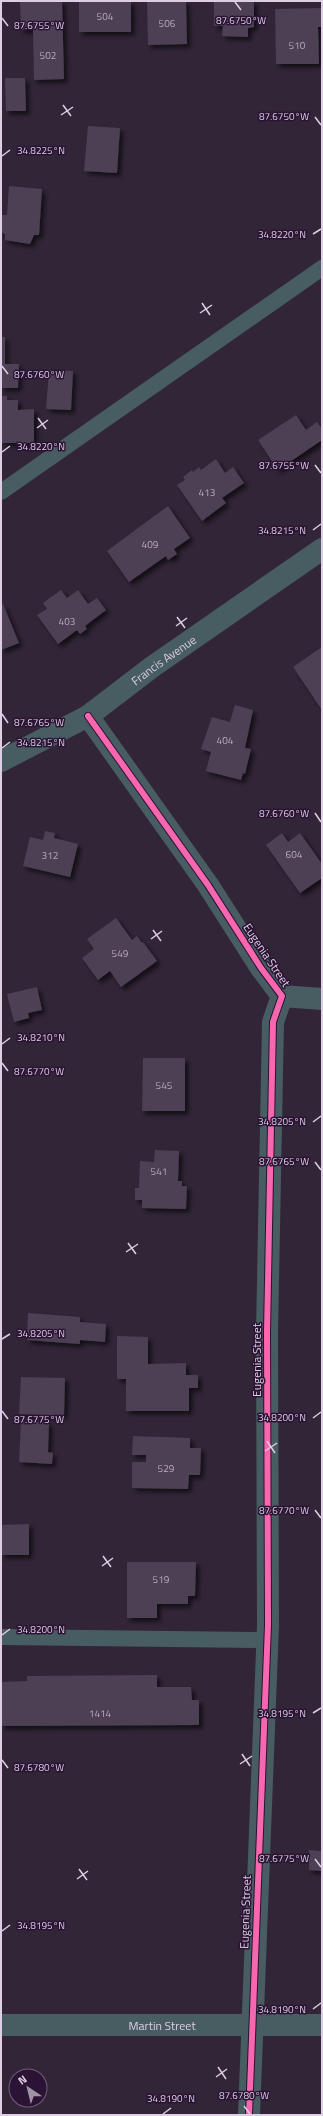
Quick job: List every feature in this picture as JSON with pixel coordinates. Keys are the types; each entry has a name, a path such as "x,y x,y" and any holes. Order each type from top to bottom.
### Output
{"street":[{"name":"Francis Avenue","path":"1,761 88,716 152,667 322,550"},
{"name":"Eugenia Street","path":"88,716 208,886 261,968 282,996 273,1022 267,1332 268,1640 249,2115"},
{"path":"282,996 322,999"},
{"name":"Martin Street","path":"1,2025 322,2025"}],"lane":[{"path":"1,492 322,268"},
{"path":"1,1637 268,1640"}],"building":[{"path":"20,1 62,1 64,79 34,80 33,30 21,30"},
{"path":"79,1 131,1 131,32 79,32"},
{"path":"147,1 186,1 187,44 148,45"},
{"path":"214,1 254,1 254,27 248,28 248,37 222,36 223,26 214,26"},
{"path":"322,8 322,27 318,27 319,64 276,64 275,9"},
{"path":"5,78 25,78 26,111 6,111"},
{"path":"88,126 120,128 117,173 84,171"},
{"path":"9,186 42,189 39,235 34,235 30,244 5,240 5,234 1,232 2,215 7,215"},
{"path":"1,337 5,337 5,364 19,364 18,388 1,388"},
{"path":"49,370 73,371 71,410 46,409"},
{"path":"1,396 7,396 7,400 18,400 18,410 34,409 34,443 1,443"},
{"path":"296,415 306,430 317,422 322,429 322,440 278,470 258,440"},
{"path":"216,459 225,473 233,467 244,483 222,498 226,503 202,521 177,485 185,480 183,477 192,470 193,472 199,467 201,470"},
{"path":"168,506 190,538 174,549 177,554 168,560 166,556 129,582 107,551"},
{"path":"61,590 67,598 78,590 88,604 97,598 106,610 85,626 87,629 80,634 77,630 58,644 37,615 47,609 43,603"},
{"path":"3,604 19,643 1,650 1,605"},
{"path":"322,647 322,710 293,667"},
{"path":"235,705 253,710 245,748 251,749 245,774 243,773 241,780 206,771 211,752 201,749 212,717 230,722"},
{"path":"45,831 55,833 54,838 78,844 70,877 23,866 30,837 43,840"},
{"path":"282,833 288,842 300,833 322,864 322,878 300,893 266,845"},
{"path":"116,918 132,940 137,936 157,961 121,987 110,971 98,980 82,958 94,949 87,939"},
{"path":"37,987 42,1010 28,1013 29,1018 14,1022 7,994"},
{"path":"143,1058 185,1058 185,1111 142,1111"},
{"path":"155,1150 179,1151 178,1181 182,1181 182,1186 187,1186 186,1209 142,1208 142,1200 135,1200 135,1188 139,1188 140,1161 154,1162"},
{"path":"28,1313 80,1317 80,1322 106,1324 105,1342 80,1340 80,1344 27,1340"},
{"path":"117,1336 148,1337 148,1364 186,1363 186,1375 198,1375 198,1388 189,1388 189,1411 126,1411 126,1379 117,1379"},
{"path":"21,1377 65,1378 64,1416 19,1414"},
{"path":"21,1421 49,1423 48,1452 53,1453 52,1464 19,1462"},
{"path":"133,1436 190,1438 190,1448 201,1448 200,1475 189,1475 188,1489 132,1488 132,1462 146,1462 146,1455 132,1455"},
{"path":"29,1524 29,1555 1,1555 1,1525"},
{"path":"127,1562 196,1562 195,1596 188,1596 188,1604 157,1604 157,1618 127,1618"},
{"path":"157,1675 157,1687 191,1687 192,1700 199,1700 199,1725 1,1726 1,1682 27,1681 27,1676"},
{"path":"309,1850 322,1851 322,1871 309,1870"}],"cycle path":[{"path":"88,716 208,885 261,968 282,996 273,1022 267,1332 268,1625 249,2115"}]}
